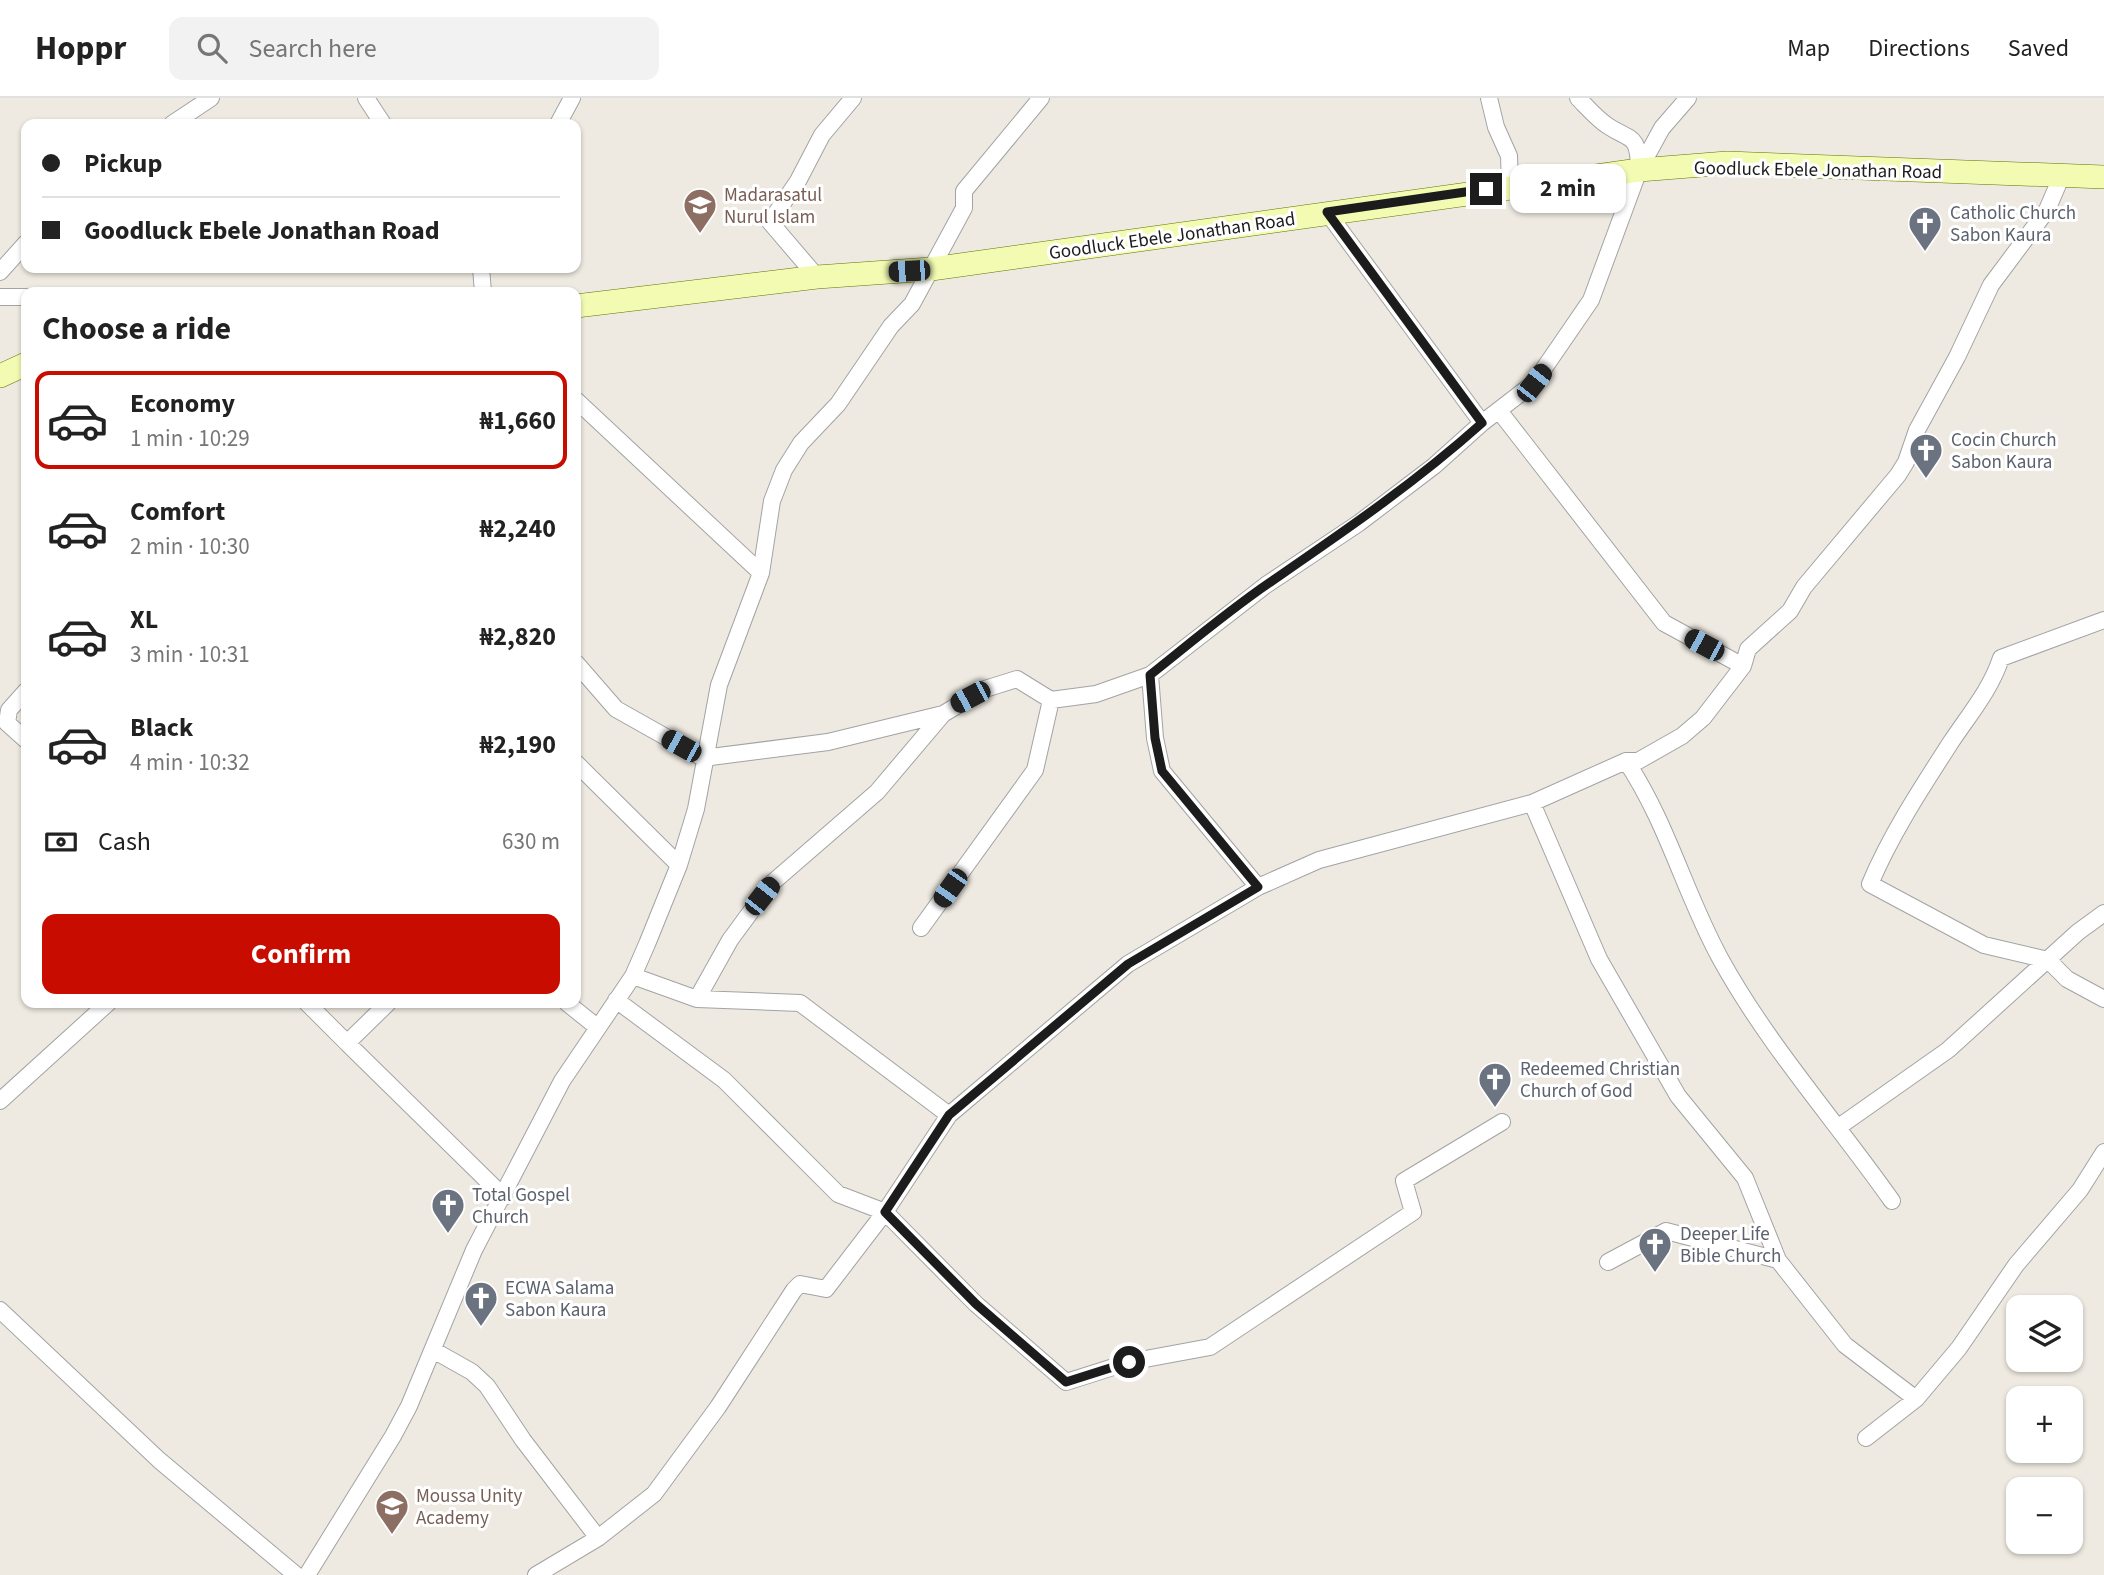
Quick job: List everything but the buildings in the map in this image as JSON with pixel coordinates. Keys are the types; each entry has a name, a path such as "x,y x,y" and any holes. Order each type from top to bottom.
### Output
{"main road":[{"name":"Goodluck Ebele Jonathan Road","path":"581,305 817,276 931,269 1639,170 1727,163 2104,177"},
{"path":"0,376 21,366"}],"street":[{"path":"180,119 211,98"},
{"path":"366,98 380,119"},
{"path":"561,119 572,98"},
{"path":"817,276 770,222 798,181 822,135 853,98"},
{"path":"307,1575 393,1436 433,1350 474,1250 504,1197 562,1081 632,976 679,865 696,809 703,758 719,685 761,573 772,501 783,470 801,443 838,404 891,326 912,304 964,208 964,191 1041,98"},
{"path":"1489,98 1496,127 1509,156 1510,186"},
{"path":"1578,98 1608,126 1627,133 1638,149 1639,170"},
{"path":"581,669 616,709 703,758 828,742 943,714 985,690 1017,679 1051,700 1096,694 1150,675 1266,585 1359,523 1434,466 1482,423 1500,412 1534,383 1591,300 1639,170 1662,128 1688,98"},
{"path":"536,1575 598,1538 654,1494 718,1407 794,1290 800,1284 826,1289 885,1212 949,1115 1128,964 1258,887 1319,860 1532,803 1626,761 1638,761 1690,730 1703,718 1743,666 1748,649 1790,611 1804,587 1902,469 1917,430 1957,357 1991,285 2046,210 2062,175"},
{"path":"1327,212 1482,423"},
{"path":"0,272 21,249"},
{"path":"0,297 21,298"},
{"path":"581,405 761,573"},
{"path":"1500,412 1664,623 1743,666"},
{"path":"2104,620 2001,658 1994,681 1950,745 1884,852 1870,884 1984,945 2048,960 2067,979 2104,999"},
{"path":"1150,675 1155,738 1162,771 1258,887"},
{"path":"21,697 9,710 7,723 21,736"},
{"path":"921,928 1035,770 1051,700"},
{"path":"697,999 730,940 772,883 877,792 943,714"},
{"path":"1626,761 1647,792 1720,957 1776,1045 1840,1126 1892,1201"},
{"path":"581,768 679,865"},
{"path":"1532,803 1599,959 1678,1096 1745,1178 1778,1260 1846,1345 1916,1399"},
{"path":"1840,1126 1948,1050 2104,913"},
{"path":"632,976 697,999 800,1003 949,1115"},
{"path":"616,1000 724,1080 838,1194 885,1212 976,1304 1066,1382 1129,1362 1210,1347 1413,1212 1404,1181 1502,1122"},
{"path":"0,1101 102,1008"},
{"path":"312,1008 504,1197"},
{"path":"347,1043 383,1008"},
{"path":"573,1008 597,1027"},
{"path":"1866,1438 1916,1399 1959,1348 2016,1265 2080,1190 2104,1152"},
{"path":"1608,1262 1666,1231 1778,1260"},
{"path":"0,1310 159,1460 296,1575"},
{"path":"433,1350 472,1372 488,1386 523,1440 598,1538"}],"place":[{"name":"Madarasatul Nurul Islam","path":"700,235"},
{"name":"Catholic Church Sabon Kaura","path":"1925,253"},
{"name":"Cocin Church Sabon Kaura","path":"1926,480"},
{"name":"Redeemed Christian Church of God","path":"1495,1109"},
{"name":"Total Gospel Church","path":"448,1235"},
{"name":"Deeper Life Bible Church","path":"1655,1274"},
{"name":"ECWA Salama Sabon Kaura","path":"481,1328"},
{"name":"Moussa Unity Academy","path":"392,1536"}],"route":[{"path":"1129,1362 1066,1382 976,1304 885,1212 949,1115 1128,964 1258,887 1162,771 1155,738 1150,675 1266,585 1359,523 1434,466 1482,423 1327,212 1486,189"}]}
